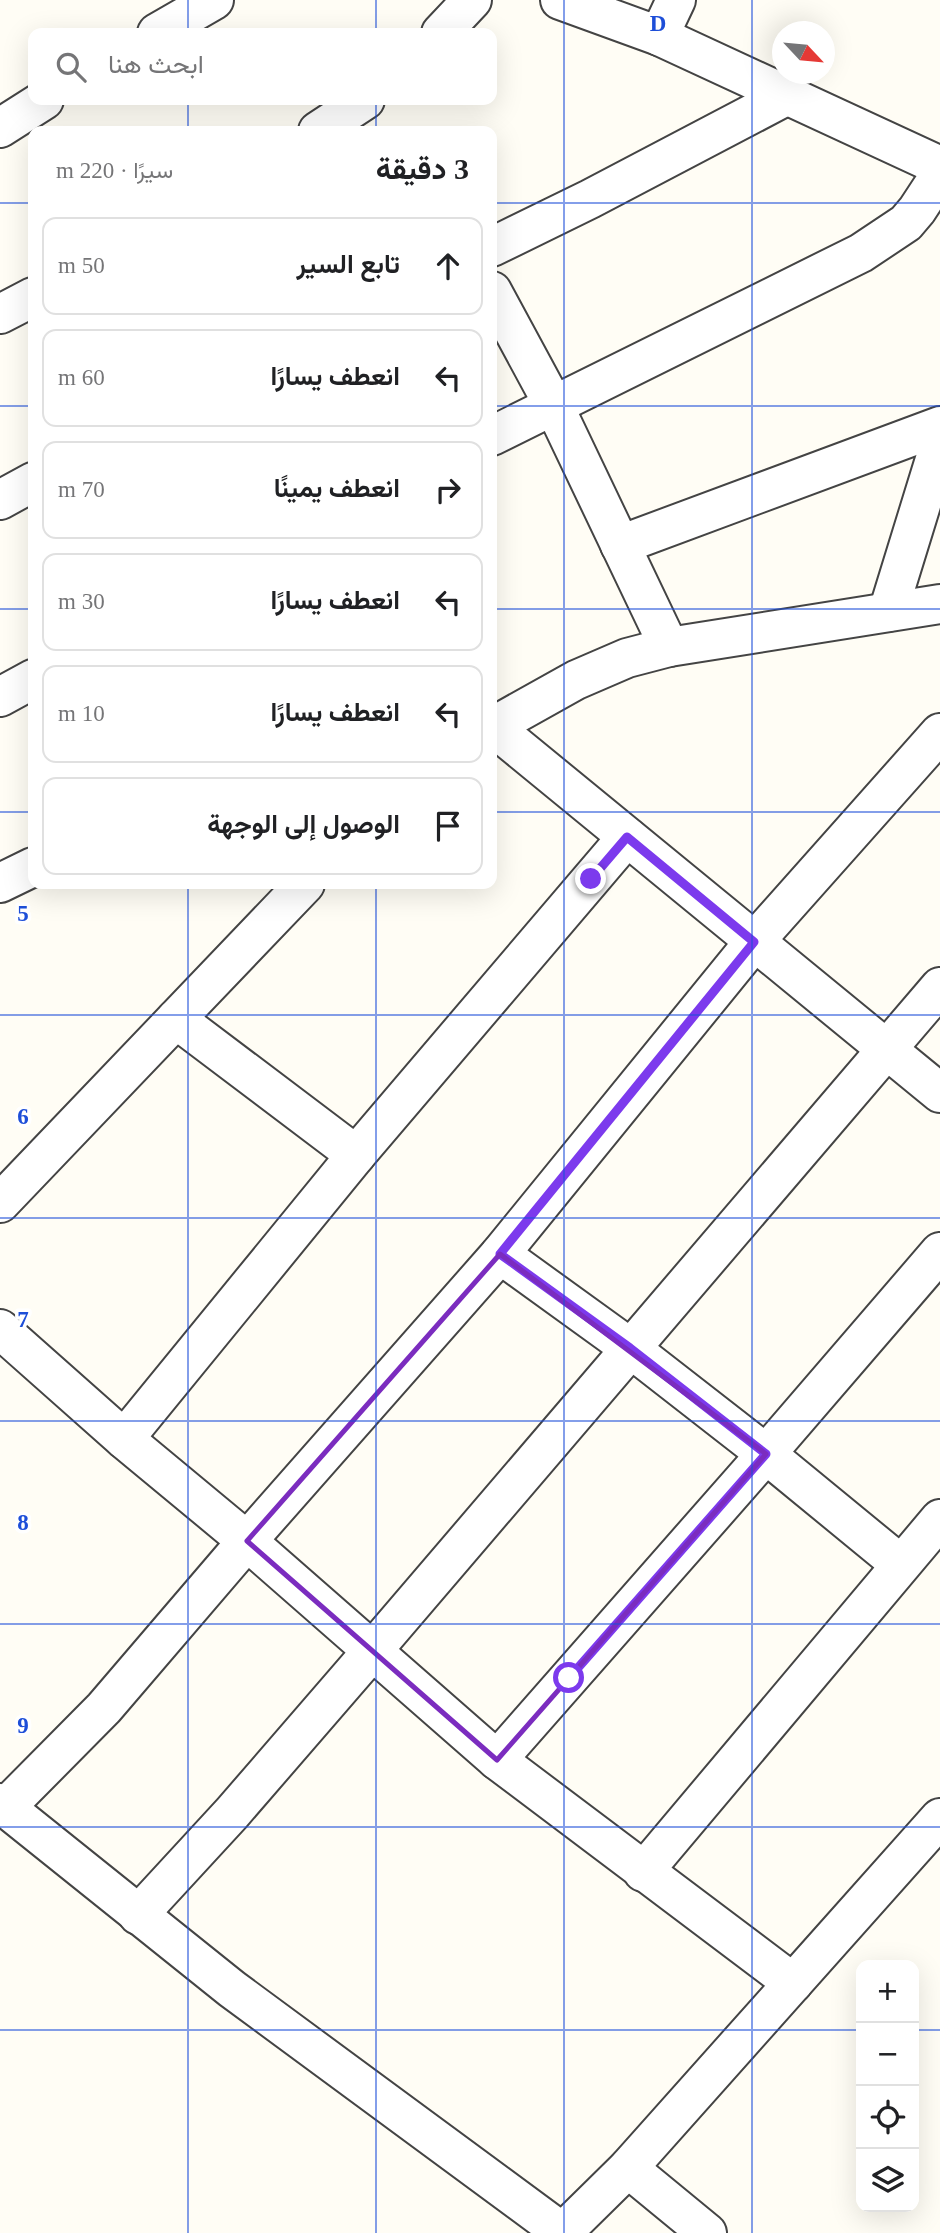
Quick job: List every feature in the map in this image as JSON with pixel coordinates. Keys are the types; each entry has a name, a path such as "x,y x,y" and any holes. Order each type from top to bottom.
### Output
{"street":[{"path":"166,28 214,0"},
{"path":"446,28 472,0"},
{"path":"560,0 659,36 940,166"},
{"path":"659,36 676,0"},
{"path":"497,245 788,95"},
{"path":"4,118 33,105"},
{"path":"326,126 357,105"},
{"path":"497,433 861,253 906,223 940,175"},
{"path":"497,300 553,404 669,647"},
{"path":"620,545 940,426"},
{"path":"888,612 940,443"},
{"path":"0,500 28,485"},
{"path":"497,723 576,680 626,658 669,647 940,604"},
{"path":"0,697 28,682"},
{"path":"497,730 940,1093"},
{"path":"940,733 754,942 500,1254 104,1708 3,1805 232,1989 563,2233 628,2168 940,1818"},
{"path":"124,1439 356,1155 627,837"},
{"path":"0,883 28,869"},
{"path":"2,1198 300,889"},
{"path":"138,1915 232,1813 373,1650 940,987"},
{"path":"176,1019 356,1155"},
{"path":"497,1760 940,1252"},
{"path":"500,1254 630,1348 766,1454 900,1564"},
{"path":"0,1329 497,1760 793,1983"},
{"path":"643,1872 940,1519"},
{"path":"628,2168 707,2233"}],"highlighted area":[{"path":"500,1254 766,1454 497,1760 247,1541"}],"route":[{"path":"569,1678 766,1454 630,1348 500,1254 754,942 627,837 591,879"}]}
